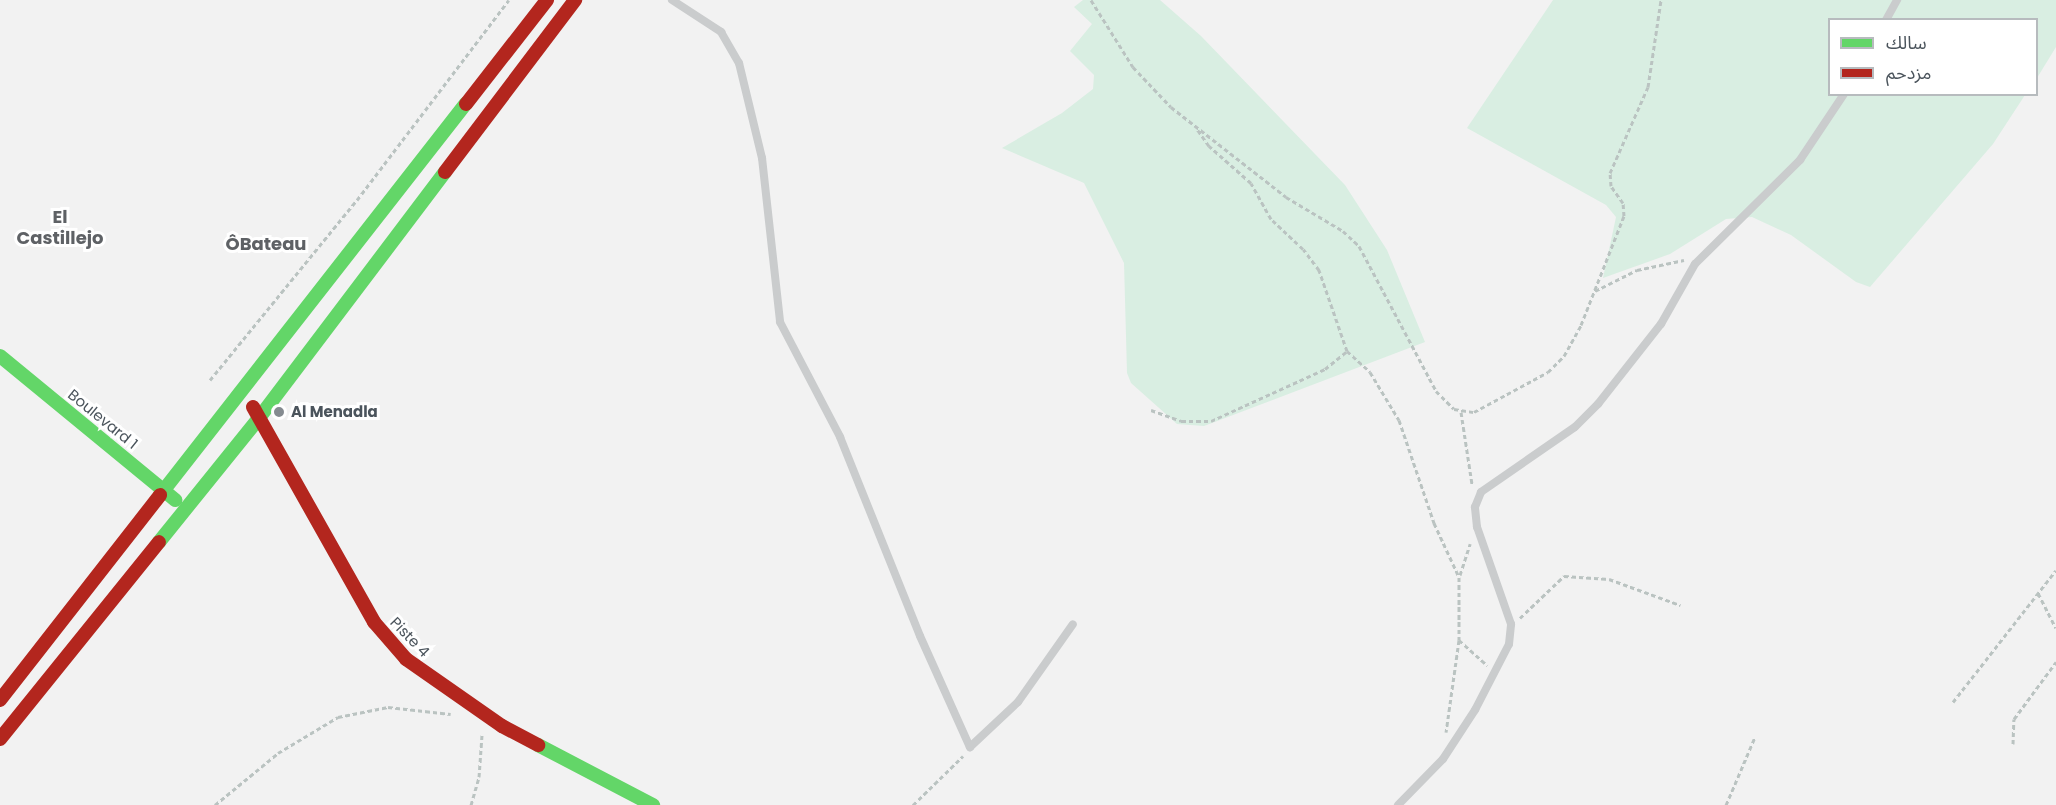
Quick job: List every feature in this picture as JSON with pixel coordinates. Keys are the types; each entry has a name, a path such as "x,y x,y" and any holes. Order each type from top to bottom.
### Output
{"main road":[{"path":"0,700 244,391 547,0"},
{"path":"0,739 184,508 259,418 575,0"},
{"name":"Boulevard 1","path":"0,356 184,508"},
{"name":"Piste 4","path":"244,391 374,622 406,659 502,726 653,805"}],"lane":[{"path":"672,0 721,32 739,63 762,158 780,322 840,437 920,636 970,747 1018,702 1073,624"},
{"path":"1887,18 1897,0"},
{"path":"1398,805 1443,759 1495,673 1509,644 1511,624 1477,527 1476,504 1490,483 1575,427 1598,404 1661,324 1700,257 1800,160 1843,96"}],"path":[{"path":"210,380 409,134 509,0"},
{"path":"1090,0 1142,78 1196,127 1286,197 1343,231 1359,246 1374,269 1421,368 1444,400 1461,412 1483,410 1548,372 1572,344 1624,216 1623,203 1611,186 1610,173 1648,87 1661,0"},
{"path":"1196,127 1209,146 1251,183 1271,219 1304,249 1319,270 1347,351 1370,372 1399,420 1434,523 1459,577"},
{"path":"1593,292 1637,270 1700,257"},
{"path":"1151,410 1181,421 1211,421 1325,369 1347,351"},
{"path":"1461,412 1476,504"},
{"path":"1443,759 1459,640 1459,577 1477,527"},
{"path":"1953,702 2056,570"},
{"path":"1511,624 1564,576 1609,579 1680,605"},
{"path":"2038,592 2056,628"},
{"path":"1459,640 1495,673"},
{"path":"2013,744 2014,719 2056,662"},
{"path":"215,805 278,753 338,717 388,707 459,716"},
{"path":"471,805 479,777 482,733"},
{"path":"1726,805 1755,737"},
{"path":"913,805 970,747"}],"green space":[{"path":"1083,0 1160,0 1201,36 1345,185 1387,250 1425,342 1204,426 1177,424 1131,383 1127,373 1124,263 1084,183 1002,148 1062,113 1093,89 1094,75 1070,51 1092,24 1074,7"},
{"path":"1553,0 2056,0 2056,47 2038,76 2038,18 1828,18 1828,96 2024,96 1993,144 1870,287 1856,282 1791,235 1752,217 1726,219 1670,254 1603,278 1616,217 1606,205 1467,128"}],"traffic: fast":[{"path":"160,495 466,104"},
{"path":"159,542 259,418 445,172"},
{"path":"0,356 175,500"},
{"path":"538,745 653,805"}],"traffic: jam":[{"path":"466,104 547,0"},
{"path":"445,172 575,0"},
{"path":"253,407 374,622 406,659 502,726 538,745"},
{"path":"0,700 160,495"},
{"path":"0,739 159,542"}],"place":[{"name":"Al Menadla","path":"279,412"}],"district":[{"name":"El Castillejo","path":"60,228"},
{"name":"ÔBateau","path":"266,244"}]}
